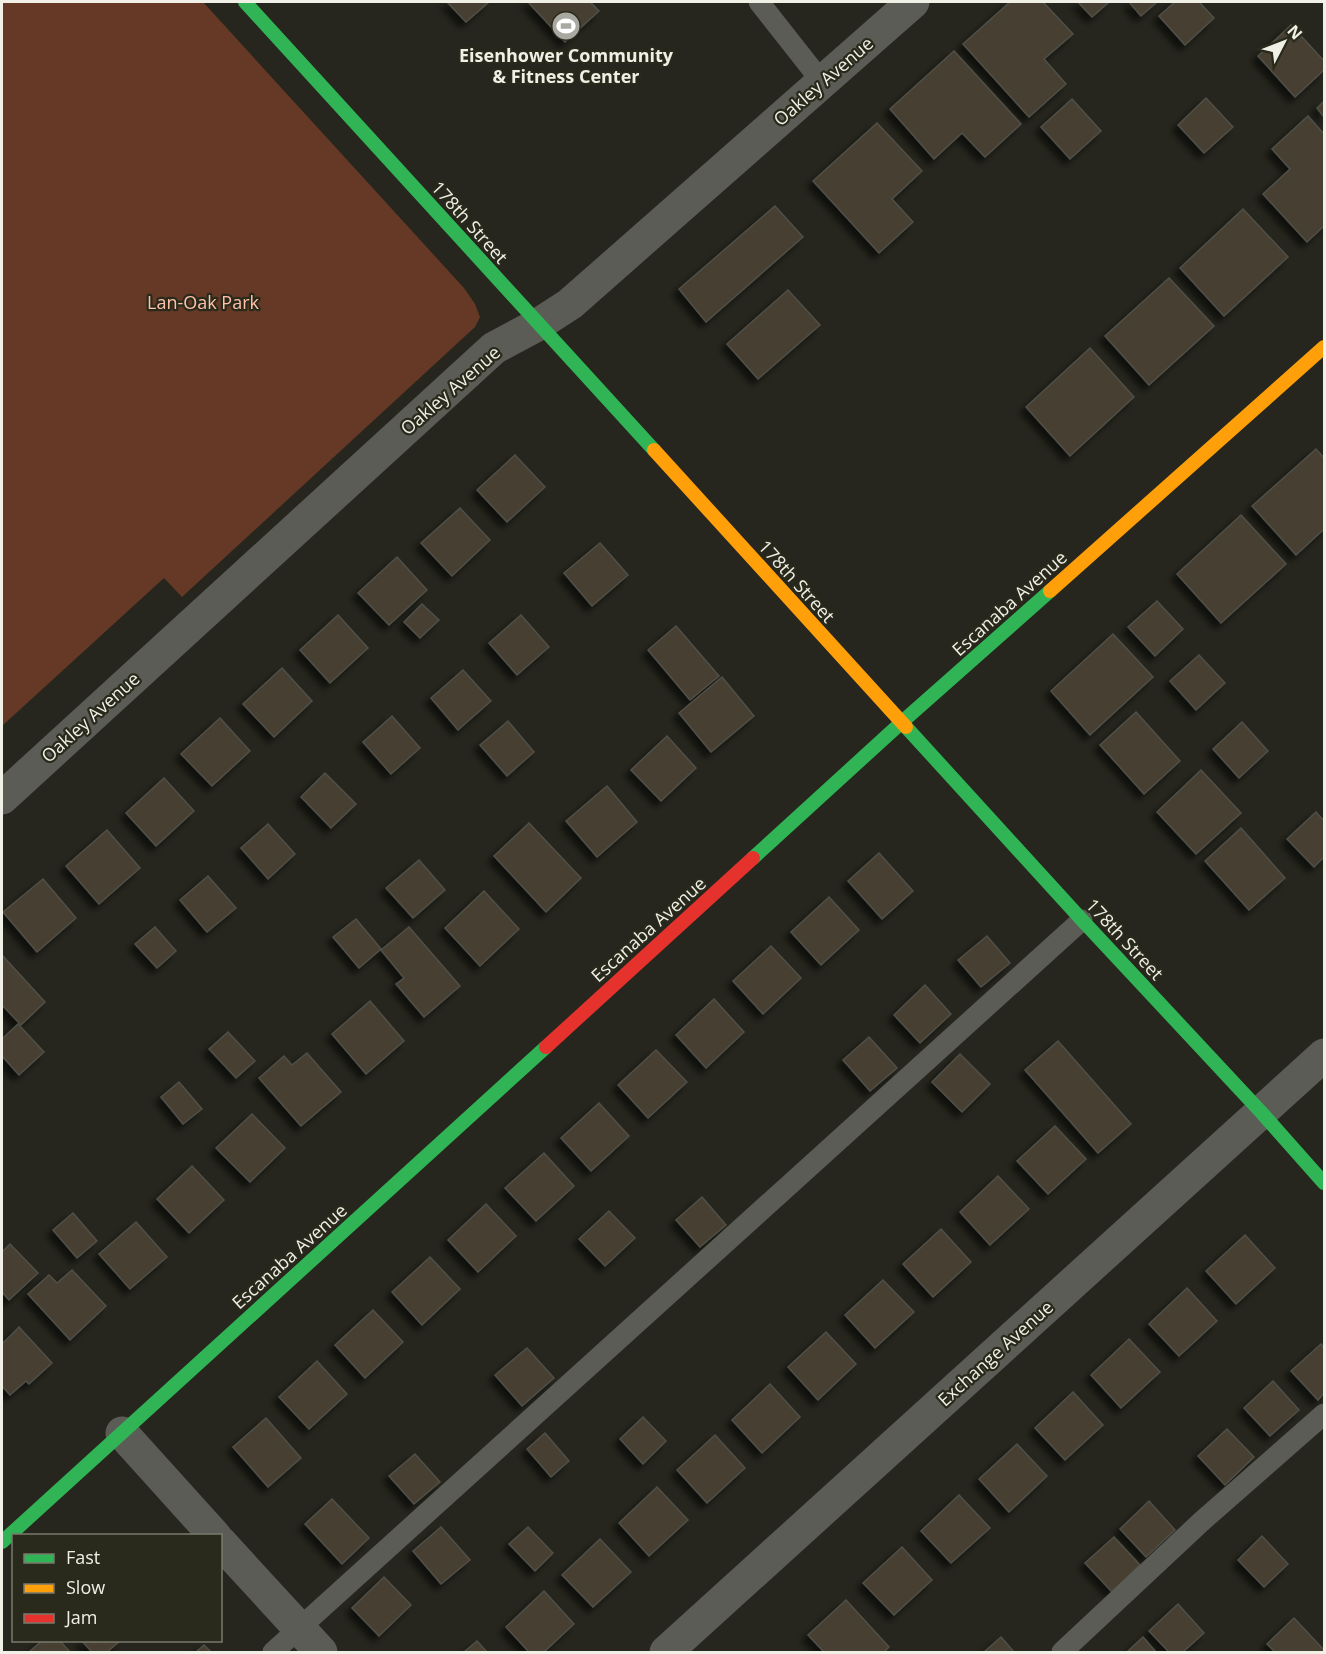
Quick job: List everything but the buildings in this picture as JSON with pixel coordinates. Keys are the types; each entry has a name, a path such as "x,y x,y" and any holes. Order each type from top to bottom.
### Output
{"street":[{"name":"178th Street","path":"245,2 1324,1182"},
{"name":"Oakley Avenue","path":"2,798 494,348 570,304 913,2"},
{"name":"Escanaba Avenue","path":"2,1542 902,722 1324,347"},
{"name":"Exchange Avenue","path":"666,1653 1324,1054"},
{"path":"122,1433 213,1534"},
{"path":"222,1544 321,1653"}],"lane":[{"path":"764,3 822,82"},
{"path":"273,1653 1082,920"},
{"path":"1062,1653 1201,1522 1324,1414"}],"green space":[{"name":"Lan-Oak Park","path":"2,2 203,2 464,288 475,304 480,317 475,327 182,597 164,578 2,726"}],"traffic: fast":[{"path":"245,2 654,450"},
{"path":"753,858 1050,591"},
{"path":"906,727 1324,1183"},
{"path":"2,1542 546,1047"}],"traffic: slow":[{"path":"1050,591 1324,347"},
{"path":"654,450 906,727"}],"traffic: jam":[{"path":"546,1047 753,858"}],"place":[{"name":"Eisenhower Community & Fitness Center","path":"566,26"}]}
